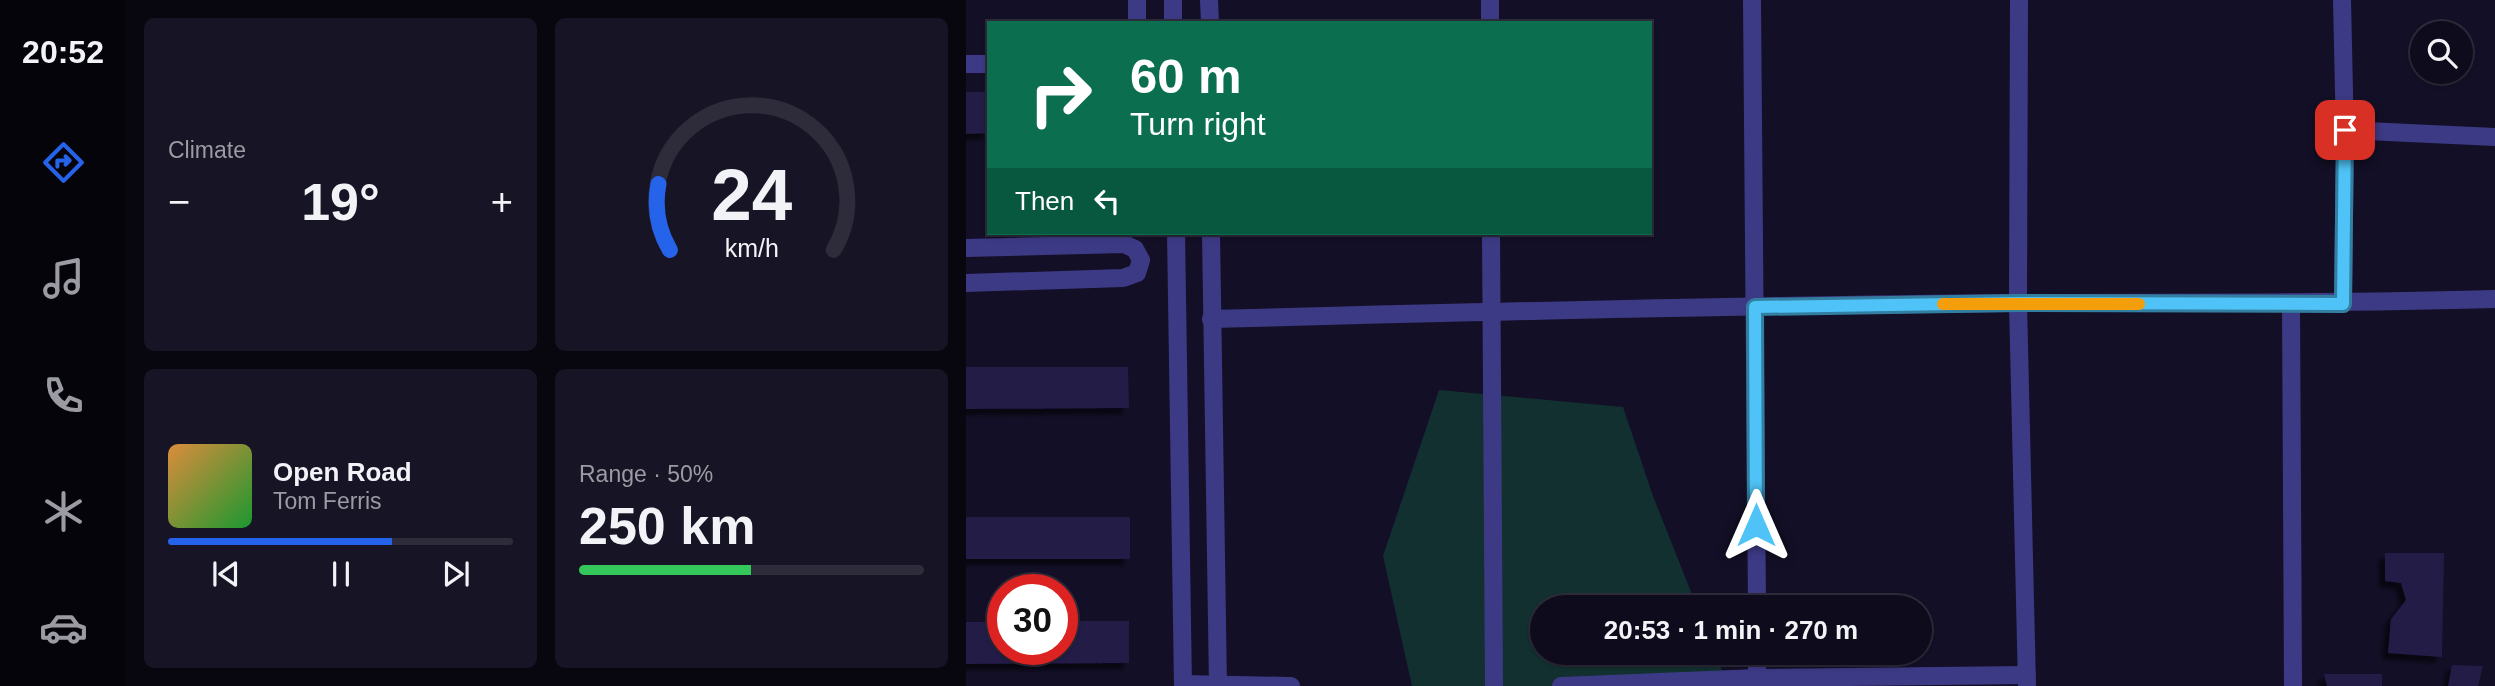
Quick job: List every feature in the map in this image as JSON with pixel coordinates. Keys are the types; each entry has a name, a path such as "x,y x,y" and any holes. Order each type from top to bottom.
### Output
{"street":[{"path":"1137,0 1137,21"},
{"path":"1173,0 1173,21"},
{"path":"1209,0 1210,21"},
{"path":"1490,0 1490,21"},
{"path":"1752,0 1757,595"},
{"path":"1561,686 2026,680 2018,303 2019,0"},
{"path":"2343,0 2343,304"},
{"path":"966,65 987,64"},
{"path":"2345,130 2495,137"},
{"path":"1176,235 1183,685 1291,686"},
{"path":"1211,235 1218,685"},
{"path":"1491,235 1494,686"},
{"path":"966,248 1124,244 1135,249 1141,260 1137,273 1123,278 966,283"},
{"path":"1211,319 1755,307 2018,303 2343,304 2495,299"},
{"path":"2291,304 2293,686"}],"green space":[{"path":"1439,390 1623,407 1653,496 1692,595 1530,595 1530,665 1720,665 1728,686 1412,686 1383,556"}],"building":[{"path":"966,92 987,92 987,133 966,134"},
{"path":"966,367 1128,367 1129,408 966,409"},
{"path":"966,517 1130,517 1130,559 966,559"},
{"path":"2385,553 2444,553 2442,657 2388,653 2391,619 2406,600 2401,583 2385,581"},
{"path":"1078,621 1129,621 1129,663 1078,663"},
{"path":"966,622 987,622 987,664 966,664"},
{"path":"2452,665 2483,666 2478,686 2448,686"},
{"path":"2324,674 2382,674 2382,686 2327,686"}],"slow traffic":[{"path":"1943,304 2139,304"}],"route":[{"path":"1756,525 1755,307 2018,303 2343,304 2345,130"}]}
